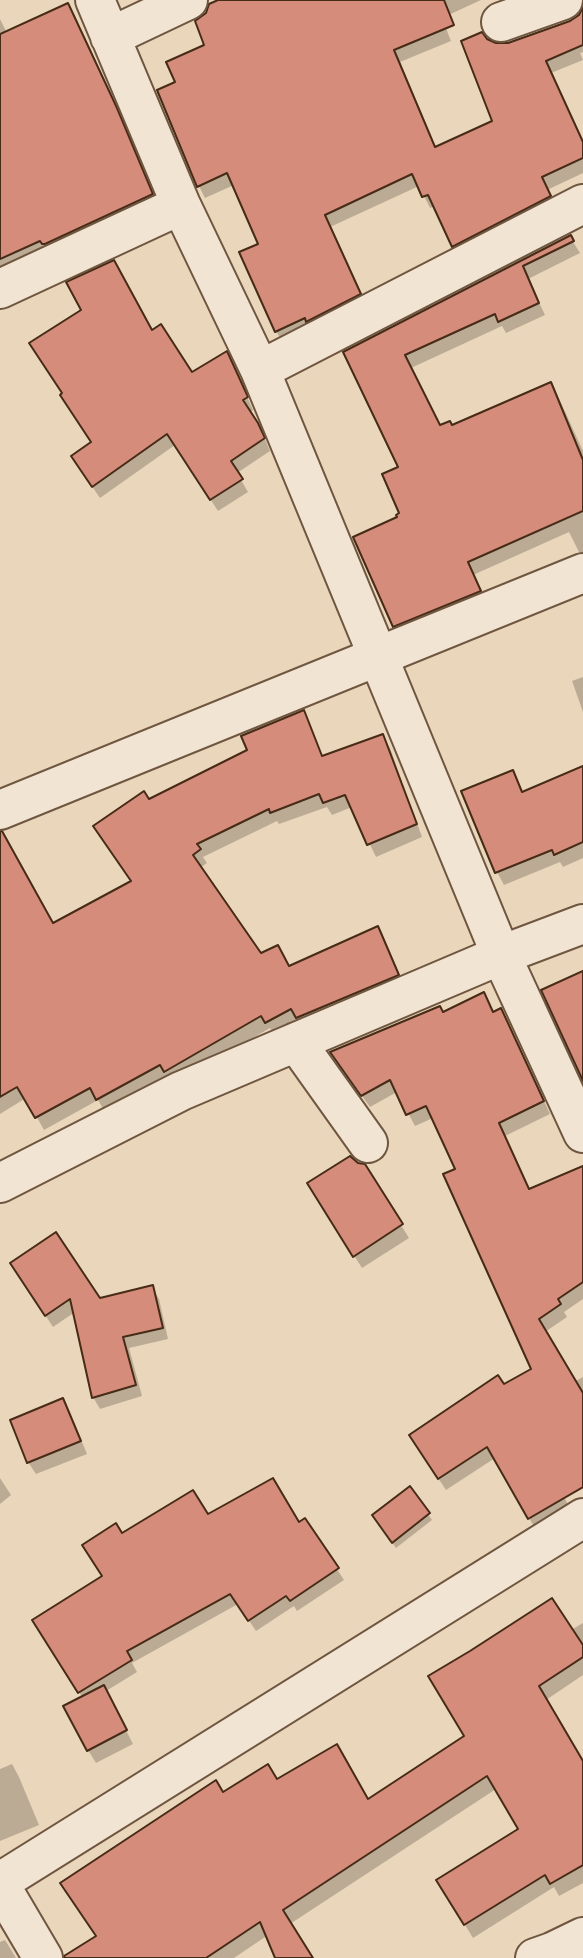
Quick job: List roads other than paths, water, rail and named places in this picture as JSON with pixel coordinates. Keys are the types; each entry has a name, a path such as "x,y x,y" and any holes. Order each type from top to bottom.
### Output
{"street":[{"path":"94,0 181,205 260,370 501,955 583,1133"},
{"path":"110,37 188,0"},
{"path":"501,22 563,0"},
{"path":"260,370 583,204"},
{"path":"0,289 181,205"},
{"path":"0,810 583,573"},
{"path":"0,1183 181,1091 501,955 583,924"},
{"path":"296,1042 368,1143"},
{"path":"43,1958 0,1883 583,1518"},
{"path":"535,1958 583,1937"}]}
